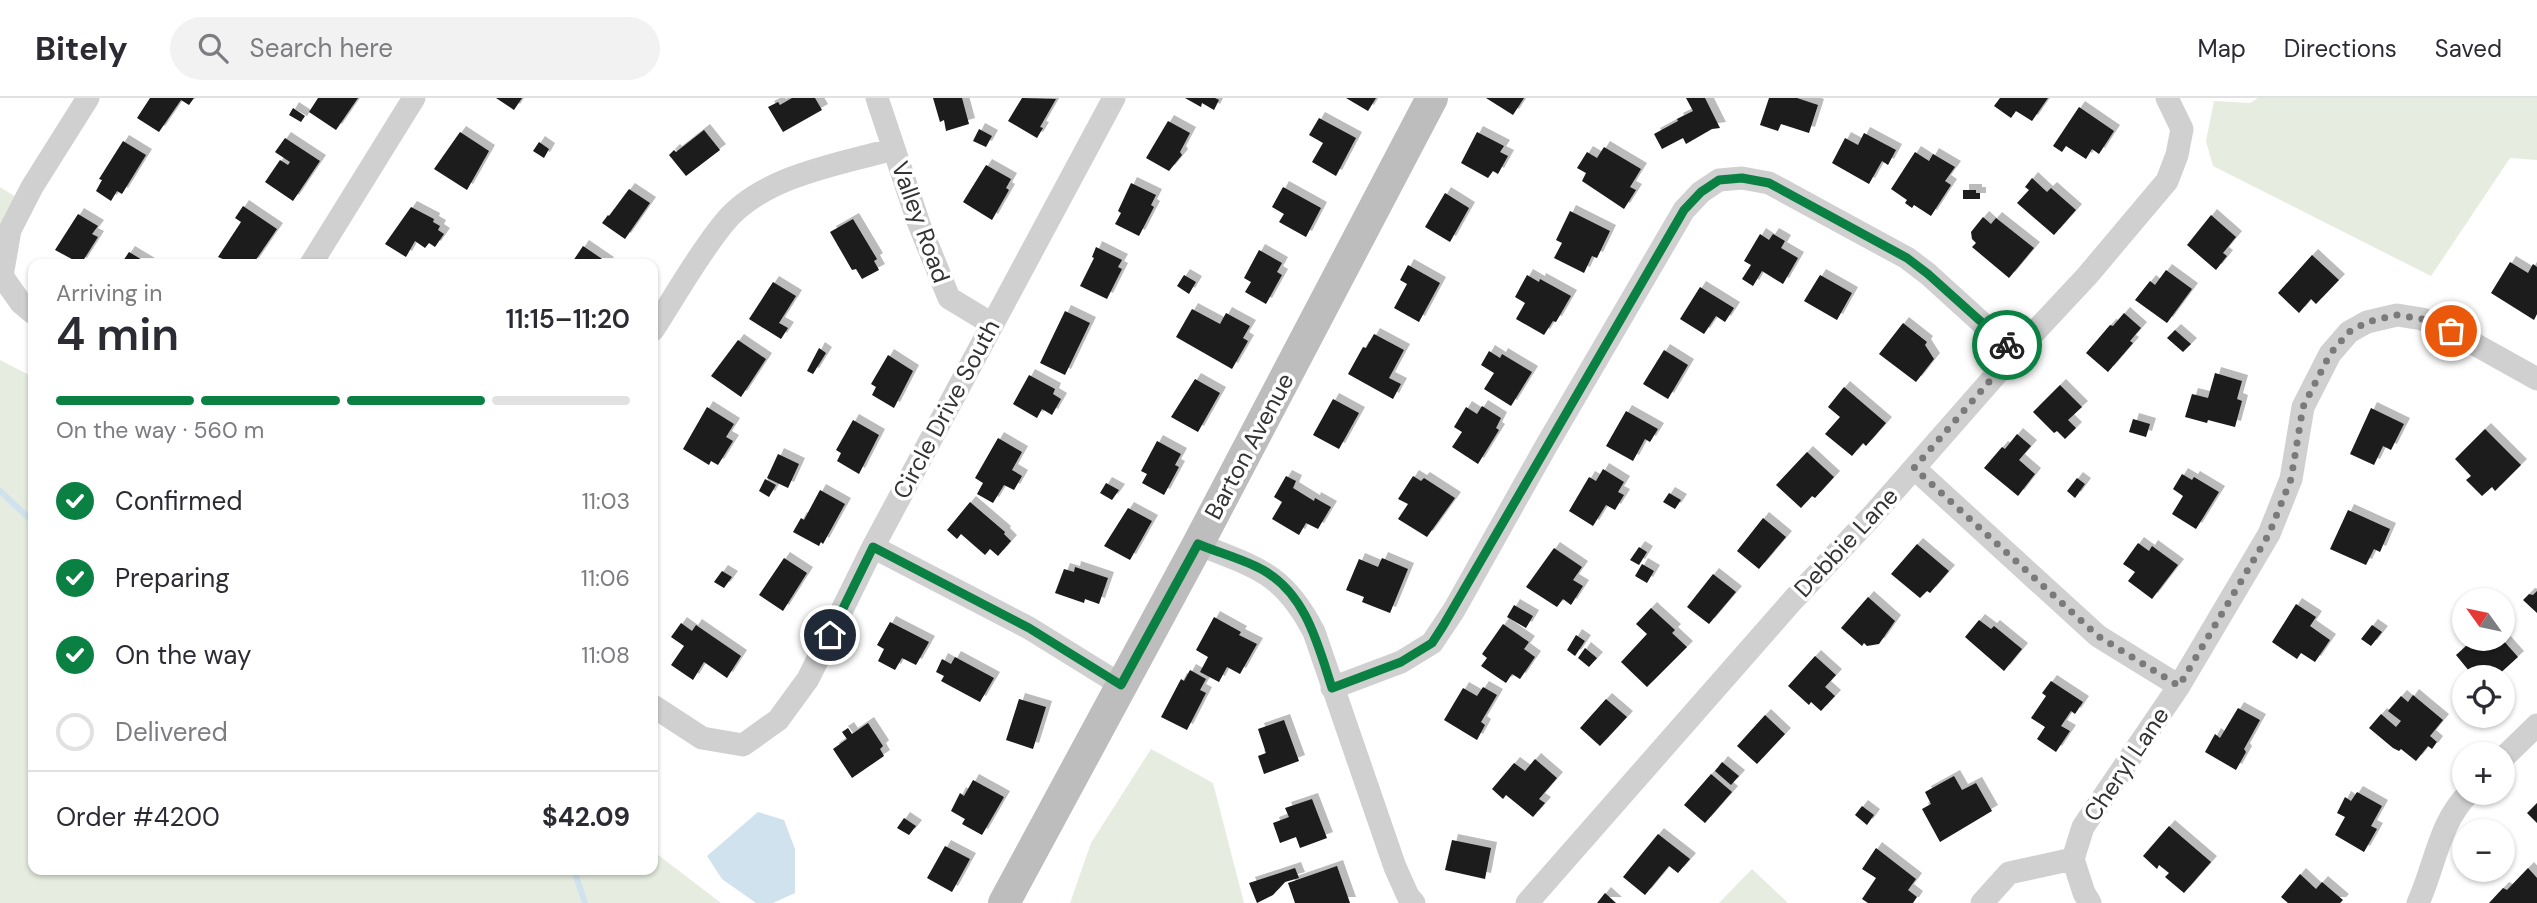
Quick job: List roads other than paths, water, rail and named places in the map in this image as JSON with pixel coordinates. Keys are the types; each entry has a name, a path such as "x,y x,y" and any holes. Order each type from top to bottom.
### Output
{"street":[{"path":"28,308 2,276 10,230 32,187 88,98"},
{"path":"314,259 414,98"},
{"name":"Valley Road","path":"877,98 919,224 949,299 992,324"},
{"name":"Circle Drive South","path":"658,709 702,737 743,745 778,720 808,678 873,547 1114,98"},
{"name":"Barton Avenue","path":"1004,903 1198,544 1432,98"},
{"name":"Debbie Lane","path":"1527,903 1793,600 2087,275 2167,181 2177,155 2182,129 2169,101"},
{"path":"658,322 725,221 755,197 796,176 894,149"},
{"path":"1332,688 1401,662 1432,643 1454,610 1684,210 1701,192 1719,180 1742,178 1769,183 1907,258 2015,352"},
{"name":"Cheryl Lane","path":"2073,859 2083,827 2179,686 2269,534 2291,479 2303,407 2330,354 2349,332 2367,322 2397,315 2422,319 2451,331 2537,379"},
{"path":"1914,468 2098,636 2179,686"},
{"path":"1198,544 1264,570 1283,585 1301,607 1314,632 1395,867 1414,903"},
{"path":"873,547 1029,628 1121,685"},
{"path":"2515,746 2537,725"},
{"path":"2418,903 2429,880 2445,825 2460,805"},
{"path":"1982,903 2010,873 2073,859 2090,903"}],"water":[{"path":"758,812 784,820 795,849 795,893 773,903 756,903 722,879 707,856"}],"waterway":[{"path":"0,491 28,517"},
{"path":"576,875 585,903"}]}
